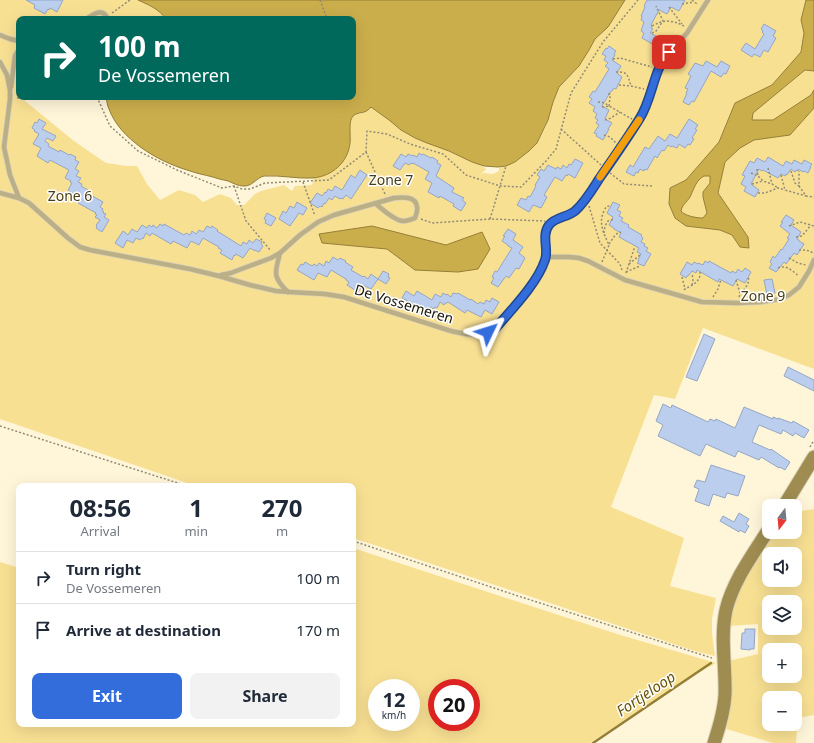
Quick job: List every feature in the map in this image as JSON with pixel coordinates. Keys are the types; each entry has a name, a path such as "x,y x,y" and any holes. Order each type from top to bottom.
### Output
{"main road":[{"path":"788,499 814,457"},
{"path":"714,743 725,697 720,657 728,602 737,581 763,539"}],"lane":[{"path":"552,221 574,212 586,198 642,114 652,91 661,62 690,29 708,0"},
{"path":"92,16 101,12 106,16"},
{"path":"0,35 16,40"},
{"path":"16,54 10,90 4,147 10,175 19,198"},
{"path":"0,62 7,75 10,90"},
{"path":"0,153 4,147"},
{"name":"De Vossemeren","path":"0,193 19,198 29,203 68,238 80,247 90,250 190,269 250,285 289,292 325,294 344,298 451,331 480,335 495,329 533,284 545,262 546,229 552,221"},
{"path":"219,276 231,273 280,253 300,235 318,222 334,215 402,197 410,198 414,201 417,207 416,218 402,221 395,218 376,204"},
{"path":"280,253 276,270 276,278 289,292"},
{"path":"546,257 579,258 625,280 702,302 737,304 780,299 789,295 799,287 814,260"}],"path":[{"path":"110,16 130,0"},
{"path":"320,0 326,16"},
{"path":"388,200 366,152 367,131 387,134 410,144 443,154 466,175 500,186 521,187 556,149 571,93 603,42 638,0"},
{"path":"682,4 694,2"},
{"path":"656,6 663,21"},
{"path":"669,7 683,25"},
{"path":"652,26 663,21 670,21 690,29"},
{"path":"652,33 656,31 663,21"},
{"path":"656,42 669,52"},
{"path":"613,59 620,58 658,69"},
{"path":"616,72 626,73 628,75 630,86"},
{"path":"619,86 630,86 652,91"},
{"path":"608,94 610,94 609,106"},
{"path":"10,99 16,98"},
{"path":"98,100 110,126 138,151 177,170 222,188 234,186 242,189 250,189 265,183 329,180 366,152"},
{"path":"598,102 606,103 637,122"},
{"path":"602,107 609,106"},
{"path":"605,120 620,112"},
{"path":"604,135 610,136 621,147"},
{"path":"490,219 506,166"},
{"path":"768,168 772,184"},
{"path":"757,169 758,176"},
{"path":"791,171 795,183 806,196"},
{"path":"799,171 799,186"},
{"path":"752,173 763,181 778,188 814,197"},
{"path":"781,175 785,190"},
{"path":"752,184 763,181"},
{"path":"303,182 318,222"},
{"path":"234,186 246,222 275,255"},
{"path":"758,194 778,188"},
{"path":"586,198 600,243 620,264 624,277 634,249 636,248"},
{"path":"609,245 602,228 601,216 605,208 611,206"},
{"path":"416,218 432,223 490,219 552,221"},
{"path":"604,234 605,226 608,221 614,219"},
{"path":"789,226 800,222 814,226"},
{"path":"796,238 802,236 811,225"},
{"path":"600,267 609,245 615,235 618,232 621,232"},
{"path":"799,250 806,250 814,253"},
{"path":"629,264 640,255"},
{"path":"789,258 798,263 811,267"},
{"path":"626,272 640,266"},
{"path":"778,268 784,266 804,279"},
{"path":"681,296 685,289 698,281 700,272"},
{"path":"692,273 692,285"},
{"path":"737,304 740,293 747,285 749,279 748,276"},
{"path":"682,277 685,289"},
{"path":"709,303 718,288 721,279"},
{"path":"736,280 740,293"},
{"path":"0,426 178,483"},
{"path":"356,542 712,658 720,657"}],"green space":[{"path":"0,0 138,0 154,8 160,13 163,16 16,16 16,100 25,100 74,141 106,163 137,166 147,184 160,200 179,190 195,195 203,202 220,194 231,198 237,205 244,205 255,194 261,191 284,185 292,191 295,186 312,185 314,178 335,170 346,158 351,118 354,115 363,113 371,107 401,130 415,138 482,166 486,169 480,175 483,173 493,174 499,171 499,168 515,162 537,143 546,126 559,87 579,66 595,39 608,27 625,0 806,0 801,20 804,33 801,52 772,85 735,103 719,142 686,180 670,188 686,226 720,230 732,235 740,247 748,237 718,193 725,162 740,148 754,140 790,135 814,108 814,369 703,328 675,399 654,395 611,507 684,538 670,586 716,598 712,619 715,656 698,652 356,539 356,483 187,483 0,419","holes":["372,226 446,245 482,233 458,272 415,270 388,249 322,243"]},
{"path":"805,70 814,71 814,90 811,95 773,120 752,120 753,113"},
{"path":"704,176 710,176 710,183 703,192 707,213 703,218 685,214 681,211 682,207 690,197 697,182"},
{"path":"814,509 814,715 802,717 802,691 762,691 762,731 797,731 796,743 773,743 723,728 728,661 758,654 758,624 729,626 733,605 741,584 762,549 762,587 802,587 802,547 763,547 768,539 802,539 802,511"},
{"path":"356,549 617,634 716,663 687,679 590,743 0,743 0,562 16,567 16,727 356,727"}],"shaded area":[{"path":"138,0 625,0 608,27 595,39 579,66 559,87 548,120 537,143 515,162 506,166 498,167 484,166 472,162 449,151 415,138 401,130 371,107 351,118 349,150 343,162 333,171 320,177 313,178 264,176 246,186 237,185 228,181 190,171 175,166 152,155 122,130 114,120 106,100 356,100 356,16 163,16 150,6"},
{"path":"806,0 814,0 814,71 805,70 753,113 752,120 773,120 811,95 814,90 814,108 790,135 754,140 740,148 725,162 718,193 748,237 749,248 740,247 732,235 720,230 686,226 675,218 669,204 670,188 686,180 719,142 735,103 772,85 801,52 804,33 801,20","holes":["704,176 710,176 710,183 703,192 707,213 703,218 697,218 683,213 681,211 682,207 690,197 697,182"]},
{"path":"372,226 446,245 482,232 490,249 478,269 458,272 415,270 387,249 322,243 319,234"}],"building":[{"path":"26,0 63,0 57,12 50,8 45,14 34,8 35,5"},
{"path":"647,0 685,0 679,11 671,7 667,14 659,10 651,25 651,28 653,29 650,33 656,36 655,38 657,39 654,45 642,38 644,33 641,31 644,22 641,20 641,16"},
{"path":"764,24 776,31 773,36 776,38 768,52 764,50 760,57 754,54 752,57 741,50 746,43 755,49 764,34 761,29"},
{"path":"609,46 616,51 612,60 621,66 617,73 622,77 616,89 614,88 611,91 602,106 609,110 605,119 612,123 603,140 594,133 599,125 596,123 598,120 595,118 597,114 593,111 595,107 589,103 592,99 589,97 593,91 595,92 609,69 605,66 608,63 604,60 606,56 602,54"},
{"path":"706,61 717,67 721,61 730,66 726,74 724,73 721,77 711,71 694,102 692,101 689,105 683,102 688,89 685,88 691,76 688,74 695,63 703,66"},
{"path":"39,119 46,123 42,129 56,136 53,141 47,138 45,141 49,144 48,146 59,152 60,150 76,157 75,160 79,162 75,169 79,171 76,176 81,178 78,182 82,184 81,186 88,190 87,193 103,202 100,207 103,209 103,213 106,214 104,217 109,220 102,232 96,228 96,225 100,220 95,217 97,215 95,214 96,213 78,203 81,199 68,190 72,183 65,178 69,170 50,160 48,163 37,156 41,148 33,144 39,134 32,128 35,122 37,123"},
{"path":"689,119 698,125 692,138 694,139 690,145 688,144 685,148 679,144 677,148 668,145 664,151 662,150 657,158 655,156 647,170 645,169 644,171 640,169 634,176 626,172 630,165 633,167 645,147 649,149 658,136 665,141 670,134 677,138"},
{"path":"419,153 431,158 432,157 441,165 436,176 454,188 452,192 464,198 462,200 466,203 461,211 453,206 454,204 440,196 439,198 428,192 432,183 425,179 429,172 413,163 409,165 405,163 400,170 393,166 401,154 406,157 408,154 417,157"},
{"path":"768,157 783,166 786,161 792,164 794,160 802,164 804,160 812,164 808,173 798,169 798,171 796,170 795,172 791,169 787,175 786,174 785,176 781,174 778,178 759,169 751,184 759,190 755,197 744,191 746,187 741,184 745,176 742,175 750,161 754,163 757,158 765,162"},
{"path":"575,159 583,163 575,178 568,174 562,181 555,177 544,195 547,197 541,208 533,205 529,212 517,205 521,198 526,200 528,196 530,197 540,177 537,175 541,169 544,171 548,165 556,169 557,167 561,169 563,165 567,168"},
{"path":"360,170 367,175 351,199 346,195 343,199 335,196 332,200 329,198 322,207 320,206 318,208 310,203 317,193 322,196 328,189 332,191 335,186 342,190 351,175 355,178"},
{"path":"297,202 307,208 303,215 299,213 290,226 279,219 283,211 286,213 290,206 294,208"},
{"path":"613,202 620,205 617,210 621,212 619,216 623,218 621,221 642,235 641,236 643,238 641,242 648,248 646,251 651,254 644,266 637,263 641,254 637,252 639,248 619,237 621,233 609,225 613,217 607,213"},
{"path":"267,213 276,218 271,226 265,223 266,220 264,219"},
{"path":"786,215 794,220 791,225 801,232 797,239 804,244 797,255 794,253 786,264 784,262 776,272 769,268 772,264 770,262 773,256 775,258 781,249 782,250 789,239 787,238 790,234 780,226"},
{"path":"160,224 163,226 164,224 184,235 186,233 190,235 192,231 196,234 199,230 203,232 207,226 211,228 212,226 218,230 217,231 241,246 243,242 247,244 249,240 253,243 256,239 262,242 261,244 263,246 259,252 250,248 243,258 236,254 232,260 220,253 222,250 218,248 219,247 203,238 199,245 191,241 187,248 173,241 171,244 152,233 150,236 146,233 143,239 142,238 140,240 136,238 133,243 127,240 123,248 115,243 123,231 128,235 132,229 137,232 142,225 147,228 149,225 152,227 153,225 157,228"},
{"path":"508,229 516,234 513,240 523,247 519,253 525,258 519,269 516,268 509,278 506,276 498,287 491,283 494,278 492,277 495,271 497,272 512,248 502,241 505,236 503,236"},
{"path":"333,257 338,260 340,258 346,261 345,262 353,267 351,270 363,277 364,276 368,279 371,274 378,279 371,289 363,285 358,292 347,285 349,282 346,279 331,270 327,277 318,273 314,280 297,270 301,264 303,265 305,262 312,266 314,264 317,266 319,263 324,266 326,261 329,263"},
{"path":"705,261 708,263 709,261 731,273 732,271 736,273 738,269 742,272 745,268 751,272 745,283 737,279 733,286 719,279 718,282 697,270 696,273 692,271 686,278 680,274 687,262 692,265 694,262 703,265"},
{"path":"383,271 389,274 388,277 390,278 386,284 378,279"},
{"path":"772,279 775,293 767,295 764,280"},
{"path":"406,291 414,296 417,291 432,300 435,294 441,297 443,293 451,297 453,293 458,293 478,304 480,302 484,304 486,300 490,302 492,298 499,302 492,314 485,310 481,317 467,310 465,313 448,302 444,305 440,302 437,308 435,307 434,309 430,307 427,311 402,298"},
{"path":"704,334 715,339 697,381 686,377"},
{"path":"788,367 814,380 814,391 784,376"},
{"path":"663,404 671,408 672,405 708,422 710,419 715,421 716,419 735,428 744,407 773,419 773,417 778,418 792,423 793,421 809,430 804,438 795,433 793,436 783,430 781,434 759,425 752,442 770,450 771,449 790,462 785,470 761,457 759,460 738,451 735,457 706,444 700,456 658,436 663,425 656,421"},
{"path":"711,465 745,476 738,496 727,493 725,498 713,494 709,506 695,501 699,489 694,487 697,480 705,482"},
{"path":"739,513 749,519 746,524 749,526 745,533 740,530 739,532 720,521 723,516 734,522"},
{"path":"745,629 755,629 754,649 741,649 742,633 745,633"}],"waterway":[{"name":"Fortjeloop","path":"593,743 711,663"}],"slow traffic":[{"path":"600,177 639,120"}],"route":[{"path":"488,332 495,329 533,284 545,262 546,229 552,221 574,212 586,198 625,142 642,114 661,62 669,52"}],"park label":[{"name":"Zone 7","path":"391,180"},
{"name":"Zone 6","path":"70,196"},
{"name":"Zone 9","path":"763,296"}]}
